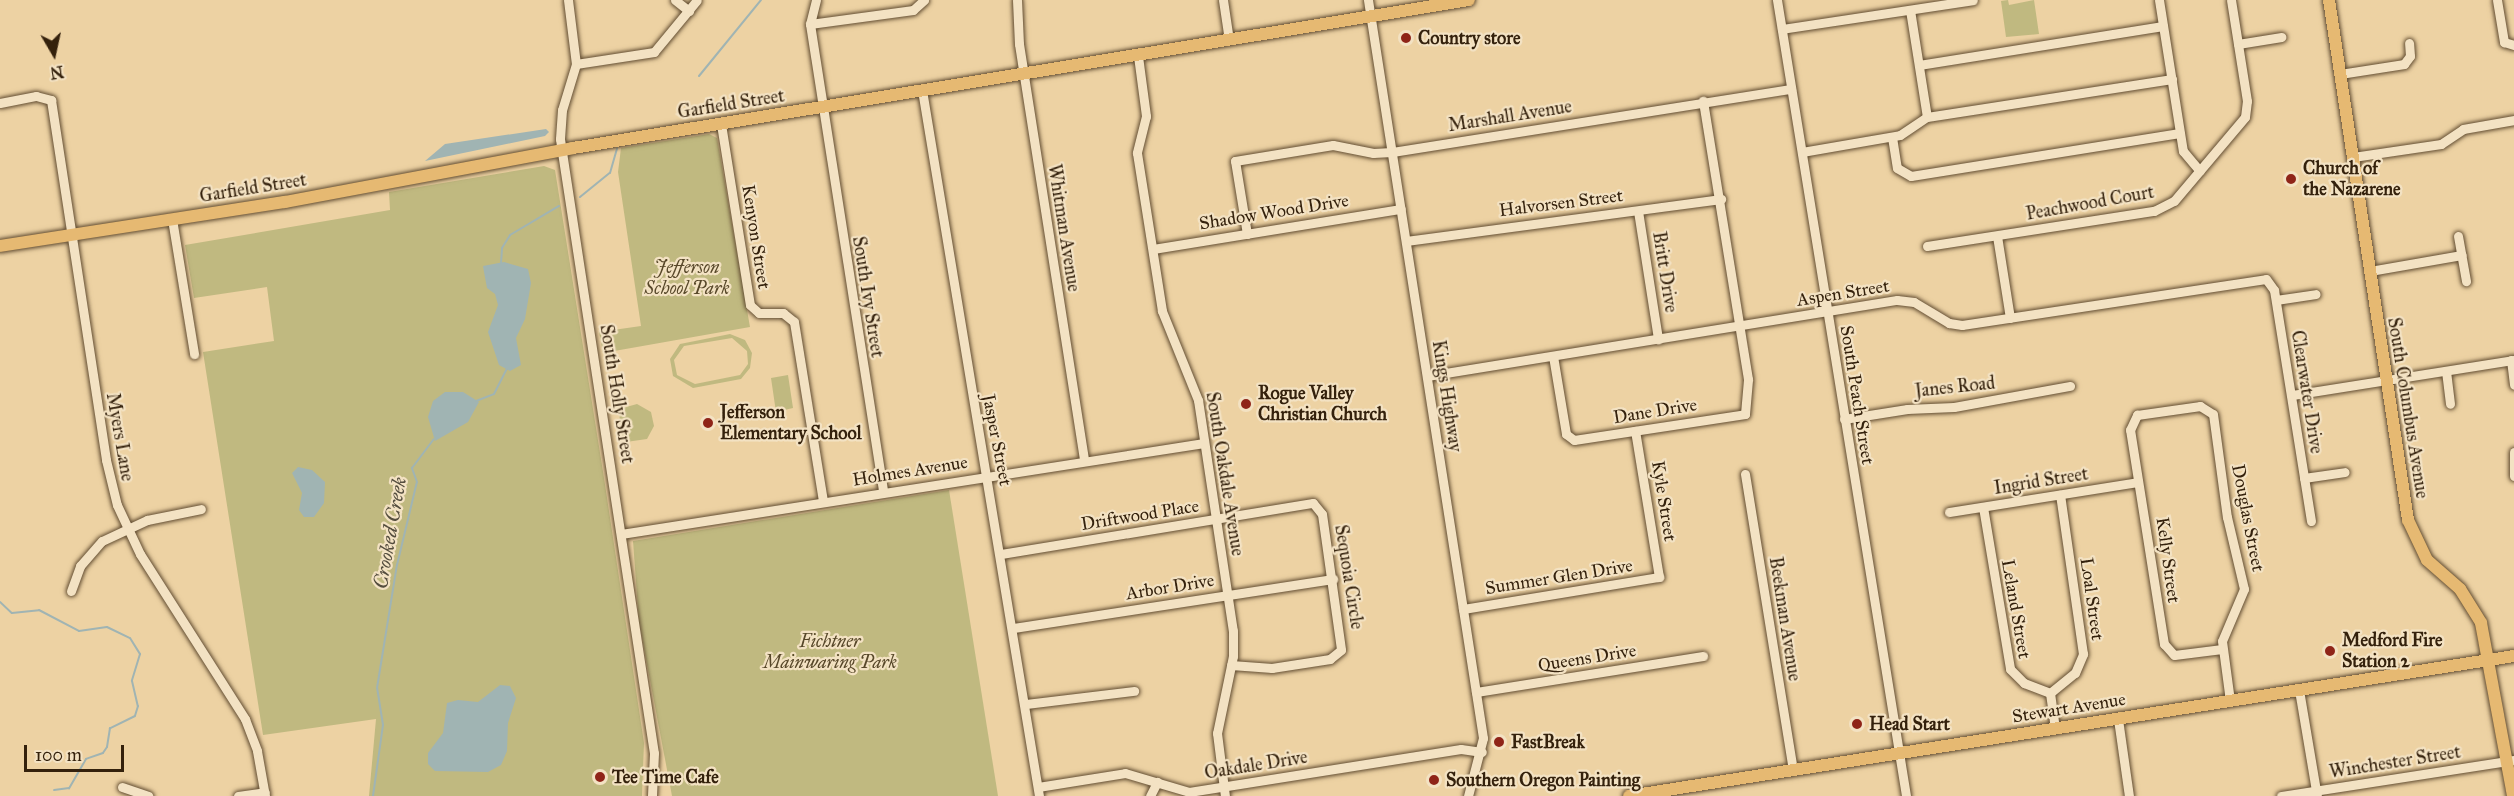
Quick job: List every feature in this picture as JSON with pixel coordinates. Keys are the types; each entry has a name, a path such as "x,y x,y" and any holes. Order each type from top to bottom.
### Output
{"main road":[{"name":"Garfield Street","path":"0,246 172,219 561,150 922,90 1371,19 1469,0"},
{"name":"South Columbus Avenue","path":"2329,0 2385,380 2411,530 2427,560 2472,603 2490,659 2511,761 2513,796"},
{"name":"Stewart Avenue","path":"1629,796 1688,791 1793,770 2514,656"}],"street":[{"name":"South Holly Street","path":"568,0 576,64 560,123 561,150 654,753 652,796"},
{"path":"675,0 689,11"},
{"path":"576,64 654,52 697,0"},
{"path":"816,0 810,24 913,10 924,0"},
{"name":"Whitman Avenue","path":"1017,0 1023,75 1084,460"},
{"path":"1223,0 1229,40"},
{"name":"Kings Highway","path":"1368,0 1476,692 1482,752 1468,796"},
{"name":"South Peach Street","path":"1777,0 1906,796"},
{"path":"1782,29 1973,0"},
{"path":"2159,0 2180,134 2186,157 2200,171"},
{"name":"Peachwood Court","path":"1927,246 2162,209 2174,201 2245,117 2247,101 2231,0"},
{"path":"2497,0 2510,44"},
{"path":"1910,10 1927,117"},
{"name":"South Ivy Street","path":"810,24 883,492"},
{"path":"1919,64 2163,26"},
{"path":"2238,44 2281,37"},
{"path":"2340,74 2404,64 2410,56 2409,43"},
{"name":"South Oakdale Avenue","path":"1138,56 1146,116 1137,153 1162,311 1195,387 1234,641 1217,733 1225,791"},
{"path":"1802,152 1893,137 1927,117 2172,79"},
{"name":"Marshall Avenue","path":"1247,234 1235,161 1334,145 1373,153 1392,152 1791,88"},
{"name":"Jasper Street","path":"922,90 1039,791"},
{"name":"Myers Lane","path":"0,103 36,96 51,100 107,470 127,529 242,712 257,752 265,794"},
{"path":"1703,101 1741,327"},
{"path":"2353,157 2441,144 2463,129 2514,120"},
{"name":"Kenyon Street","path":"721,124 750,305 759,313 783,313 794,322 823,501"},
{"path":"1893,137 1897,168 1911,176 2180,134"},
{"name":"Halvorsen Street","path":"1406,241 1721,199"},
{"name":"Shadow Wood Drive","path":"1153,249 1401,209"},
{"name":"Britt Drive","path":"1638,211 1658,339"},
{"path":"172,219 194,354"},
{"path":"1997,236 2010,318"},
{"path":"2458,236 2466,281"},
{"path":"2370,271 2462,255"},
{"name":"Aspen Street","path":"1427,376 1908,300 1955,325 2258,279"},
{"name":"Clearwater Drive","path":"2258,279 2273,284 2311,521"},
{"path":"2276,300 2316,294"},
{"name":"Dane Drive","path":"1553,356 1566,434 1570,439 1635,431 1745,414 1749,390 1741,327"},
{"path":"2292,395 2512,360 2514,385"},
{"path":"2446,371 2450,404"},
{"name":"Janes Road","path":"1844,419 1907,409 1953,407 2070,386"},
{"name":"Douglas Street","path":"2133,418 2200,406 2210,409 2216,421 2227,517 2244,589 2222,649 2230,701"},
{"name":"Kelly Street","path":"2133,418 2130,430 2166,649 2182,655 2222,649"},
{"name":"Kyle Street","path":"1635,431 1659,577"},
{"name":"Holmes Avenue","path":"621,534 1204,443"},
{"path":"2514,452 2514,476"},
{"path":"2304,478 2345,472"},
{"name":"Beekman Avenue","path":"1745,474 1793,770"},
{"name":"Ingrid Street","path":"1949,512 2138,482"},
{"name":"Loal Street","path":"2050,693 2075,673 2084,654 2060,495"},
{"name":"Driftwood Place","path":"1001,554 1216,520 1299,504 1318,506"},
{"name":"Sequoia Circle","path":"1231,665 1272,668 1339,654 1342,644 1333,579 1318,506"},
{"name":"Leland Street","path":"1983,507 2010,669 2024,683 2050,693"},
{"path":"70,591 87,556 102,541 158,516 201,509"},
{"name":"Summer Glen Drive","path":"1463,609 1659,577"},
{"name":"Arbor Drive","path":"1013,628 1333,579"},
{"name":"Queens Drive","path":"1476,692 1703,656"},
{"path":"2299,690 2316,793"},
{"path":"1026,704 1134,691"},
{"path":"2050,693 2055,728"},
{"path":"2118,718 2129,796"},
{"name":"Oakdale Drive","path":"1039,791 1125,774 1184,792 1225,791 1461,749 1482,752"},
{"name":"Winchester Street","path":"2281,796 2316,793 2511,761"},
{"path":"1150,796 1157,782"},
{"path":"122,787 148,796"},
{"path":"238,796 265,794"}],"green space":[{"path":"2008,0 2009,5 2034,0 2039,34 2006,37 2001,1"},
{"name":"Jefferson School Park","path":"709,134 717,138 750,327 603,353 599,332 641,326 618,172 621,148"},
{"path":"544,166 555,170 604,478 644,743 642,796 369,796 376,719 263,735 203,352 274,341 267,287 194,298 185,245 390,210 389,192"},
{"path":"730,334 745,340 752,353 750,368 741,379 693,388 673,376 670,359 680,344","holes":["732,338 747,351 748,364 740,375 695,384 677,375 674,360 684,346"]},
{"path":"788,375 793,408 776,412 771,378"},
{"path":"637,404 651,412 654,426 647,439 626,442 621,437 619,409"},
{"name":"Fichtner Mainwaring Park","path":"949,490 998,796 672,796 639,622 633,541"}],"shaded area":[{"path":"546,129 549,132 545,136 425,161 445,144"},
{"path":"504,262 528,269 531,283 525,319 516,338 521,365 510,371 499,365 488,332 498,305 495,294 487,288 483,266"},
{"path":"445,392 463,392 479,402 468,422 435,441 428,417 433,401"},
{"path":"298,467 312,470 325,482 324,503 314,517 304,517 299,510 302,493 292,473"},
{"path":"500,685 510,686 516,698 508,723 507,751 501,765 488,772 435,771 428,764 428,753 443,733 447,703 458,700 478,702"}],"waterway":[{"path":"699,76 761,0"},
{"path":"580,197 610,173 617,148"},
{"name":"Crooked Creek","path":"501,263 502,248 510,235 559,206"},
{"name":"Crooked Creek","path":"476,401 494,394 507,369"},
{"name":"Crooked Creek","path":"373,796 383,725 377,688 397,565 417,482 412,468 434,439"},
{"path":"0,602 12,613 39,610 79,631 107,627 130,638 140,654 132,681 138,706 135,716 110,728 107,747 103,753 86,759 69,788 54,790"}],"place":[{"name":"Country store","path":"1406,38"},
{"name":"Church of the Nazarene","path":"2291,179"},
{"name":"Rogue Valley Christian Church","path":"1246,404"},
{"name":"Jefferson Elementary School","path":"708,423"},
{"name":"Medford Fire Station 2","path":"2330,651"},
{"name":"Head Start","path":"1857,724"},
{"name":"FastBreak","path":"1499,742"},
{"name":"Tee Time Cafe","path":"600,777"},
{"name":"Southern Oregon Painting","path":"1434,780"}]}
